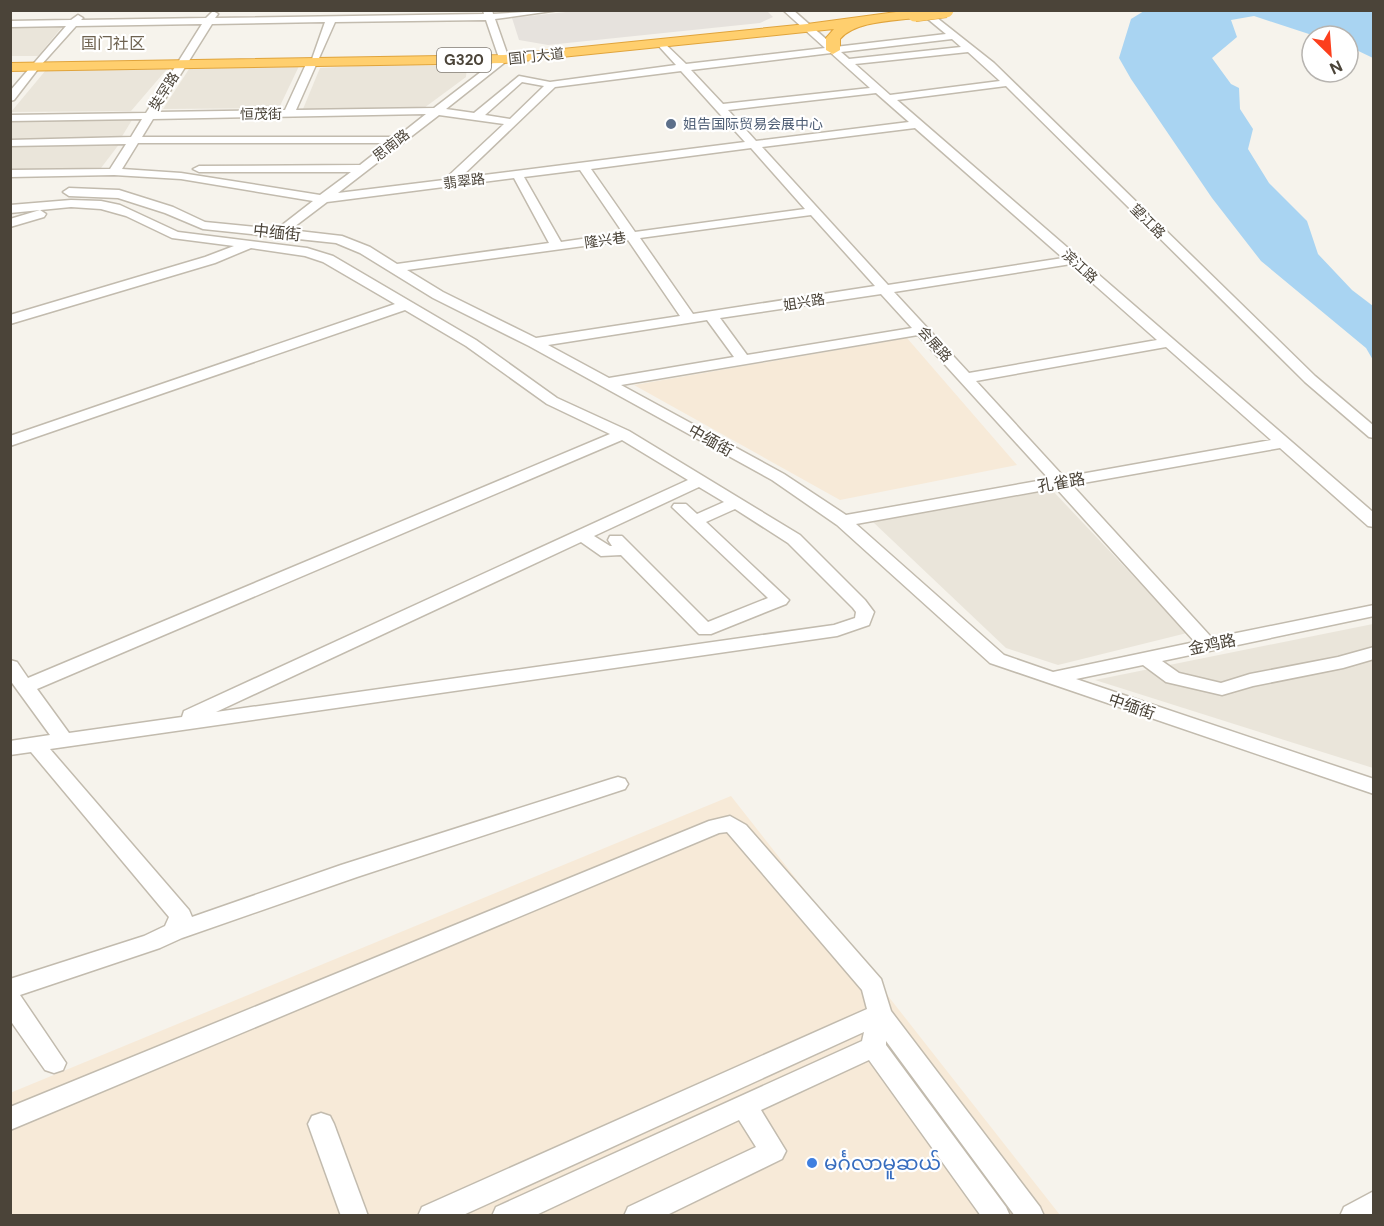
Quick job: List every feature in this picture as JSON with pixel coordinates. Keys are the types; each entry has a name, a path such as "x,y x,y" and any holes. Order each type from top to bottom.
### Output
{"highway":[{"path":"827,10 873,16"},
{"name":"G320","path":"913,12 946,10"},
{"name":"国门大道","path":"10,64 503,57 661,43 913,12"},
{"path":"833,50 833,38 840,30 873,16"},
{"name":"国门大道","path":"503,57 804,26"}],"street":[{"path":"10,98 84,10"},
{"name":"奘罕路","path":"114,172 215,10"},
{"path":"10,24 331,20 555,10"},
{"name":"滨江路","path":"787,10 1280,443 1374,522"},
{"name":"望江路","path":"913,12 956,36 971,49 1310,379 1374,434"},
{"path":"488,14 503,57"},
{"path":"283,137 331,20"},
{"path":"642,61 678,62 833,50 956,36"},
{"name":"会展路","path":"661,43 1208,645"},
{"path":"476,117 519,80 529,79 550,85 774,46"},
{"path":"847,62 971,49"},
{"name":"思南路","path":"279,233 503,57"},
{"path":"561,71 572,80"},
{"path":"719,108 1008,83"},
{"path":"448,183 550,85"},
{"name":"恒茂街","path":"11,118 149,116 283,137 435,111 511,122"},
{"name":"翡翠路","path":"10,174 114,172 219,181 322,199 917,124"},
{"path":"10,143 283,137 398,140"},
{"path":"114,172 283,137 362,168"},
{"path":"583,166 688,319"},
{"path":"517,174 557,246"},
{"name":"中缅街","path":"10,198 64,192 119,194 169,210 203,225 338,239 365,250 438,294 534,343 778,477 843,521 997,659 1374,787"},
{"path":"10,208 66,204 109,207 129,213 176,235 307,252 328,259 471,343 552,401 624,434 794,539 865,612 862,621 837,630 10,748"},
{"path":"10,223 66,204"},
{"name":"隆兴巷","path":"395,268 814,211"},
{"path":"10,320 210,260 251,245"},
{"name":"姐兴路","path":"534,343 1073,260"},
{"path":"10,441 406,305"},
{"path":"711,316 743,360"},
{"path":"607,383 921,330"},
{"path":"965,378 1167,343"},
{"path":"26,686 624,434"},
{"name":"孔雀路","path":"843,521 1280,443"},
{"path":"175,724 580,534 701,480"},
{"path":"696,520 736,504"},
{"path":"580,534 607,552 620,545 705,630 780,600 680,507"},
{"name":"金鸡路","path":"1050,678 1374,610"},
{"path":"1146,658 1173,678 1222,689 1250,680 1343,662 1353,657 1374,653"},
{"path":"10,666 64,740"},
{"path":"35,744 181,916 174,932"},
{"path":"10,989 152,942 174,932 349,871 618,784"},
{"path":"10,1119 716,826 729,824 739,830 873,986 880,1014 1031,1215"},
{"path":"10,1000 54,1063"},
{"path":"880,1014 873,1047 997,1215"},
{"path":"431,1215 880,1014"},
{"path":"505,1215 873,1047"},
{"path":"637,1215 773,1151 744,1106"},
{"path":"321,1124 355,1215"},
{"path":"1353,1215 1374,1203"}],"shaded area":[{"path":"584,10 766,10 773,17 760,23 548,45 519,40 512,18"},
{"path":"11,27 62,27 38,56 11,56"},
{"path":"300,64 279,108 163,109 191,66"},
{"path":"377,65 467,66 466,77 424,108 303,109 320,68"},
{"path":"167,69 131,111 11,112 46,70"},
{"path":"132,120 121,138 11,140 10,121"},
{"path":"120,143 101,168 11,170 10,145"},
{"path":"907,338 1017,465 840,500 634,385"},
{"path":"1052,490 1187,633 1058,665 1006,648 873,522"},
{"path":"1373,624 1373,768 1095,680"},
{"path":"731,796 1060,1215 11,1215 10,1093"}],"water":[{"path":"1144,11 1373,11 1373,58 1360,52 1360,24 1300,24 1300,31 1254,16 1231,20 1237,37 1212,58 1231,84 1239,88 1240,109 1253,129 1248,149 1269,183 1307,221 1318,254 1352,290 1373,306 1373,360 1366,348 1261,261 1212,198 1119,58 1131,19"}],"place":[{"name":"姐告国际贸易会展中心","path":"671,124"},
{"name":"မင်္ဂလာမူဆယ်","path":"812,1163"}],"district":[{"name":"国门社区","path":"113,43"}]}
